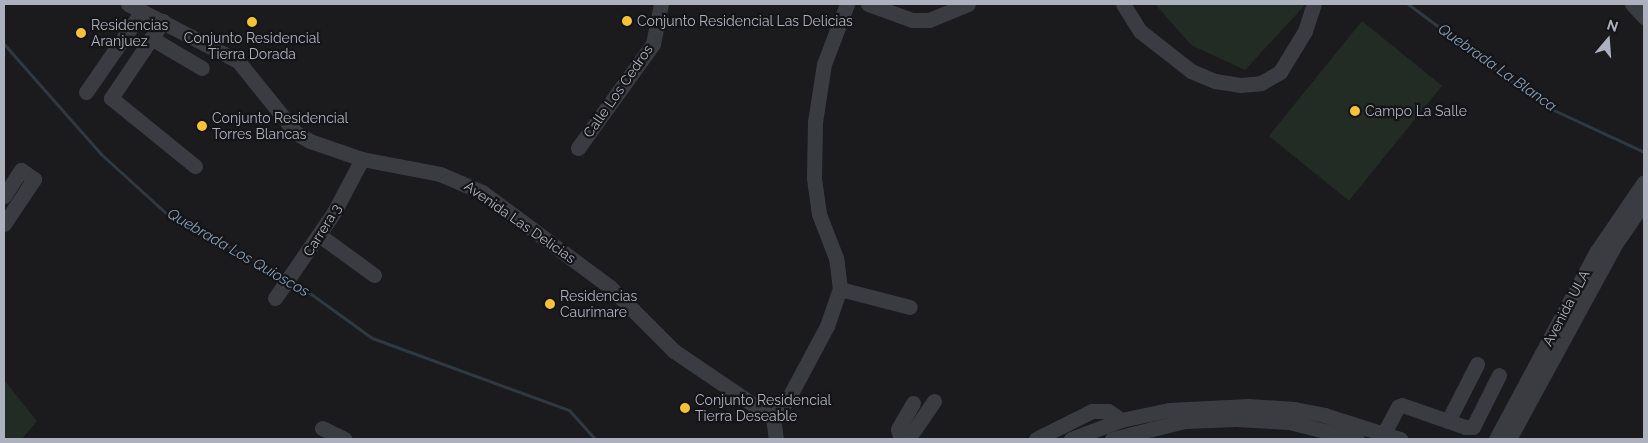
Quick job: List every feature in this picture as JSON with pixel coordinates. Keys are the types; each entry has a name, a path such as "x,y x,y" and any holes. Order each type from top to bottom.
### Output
{"street":[{"name":"Avenida Las Delicias","path":"128,4 238,61 296,133 332,150 362,159 440,174 482,192 610,287 674,351 773,418"},
{"name":"Calle Los Cedros","path":"578,148 653,44 661,4"},
{"path":"776,439 773,418 788,399 827,326 840,289 836,258 819,214 814,178 815,122 824,64 847,4"},
{"path":"868,4 912,20 928,20 968,4"},
{"path":"1123,4 1140,30 1191,71 1215,81 1240,85 1261,83 1280,72 1304,31 1314,4"},
{"path":"1632,4 1644,17"},
{"path":"86,92 142,12"},
{"path":"163,21 110,98 195,166"},
{"path":"151,38 202,68"},
{"name":"Carrera 3","path":"275,298 319,235 362,159"},
{"path":"4,196 21,170 34,179 4,224"},
{"name":"Avenida ULA","path":"1496,439 1597,250 1644,182"},
{"name":"Avenida ULA","path":"1509,439 1616,243 1644,202"},
{"path":"319,235 374,275"},
{"path":"840,289 910,307"},
{"path":"1448,421 1478,364"},
{"path":"1384,434 1398,407 1402,405 1448,421 1473,427 1499,375"},
{"path":"908,439 934,401"},
{"path":"901,439 898,429 914,403"},
{"path":"1072,439 1121,420 1192,407 1248,406 1302,411 1400,439"},
{"path":"1036,439 1092,411 1108,411 1121,420"},
{"path":"1112,439 1185,421 1236,419 1289,422 1357,439"},
{"path":"322,428 345,439"}],"shaded area":[{"path":"1155,4 1306,4 1245,70 1191,45"},
{"name":"Campo La Salle","path":"1362,21 1442,86 1349,201 1269,136"},
{"path":"4,380 37,421 22,439 4,439"}],"waterway":[{"name":"Quebrada La Blanca","path":"1408,4 1545,106 1644,152"},
{"name":"Quebrada Los Quioscos","path":"4,44 101,154 168,215 285,276"},
{"name":"Quebrada Los Quioscos","path":"293,281 372,338 569,410 595,439"}],"place":[{"name":"Conjunto Residencial Las Delicias","path":"627,21"},
{"name":"Conjunto Residencial Tierra Dorada","path":"252,22"},
{"name":"Residencias Aranjuez","path":"81,33"},
{"name":"Campo La Salle","path":"1355,111"},
{"name":"Conjunto Residencial Torres Blancas","path":"202,126"},
{"name":"Residencias Caurimare","path":"550,304"},
{"name":"Conjunto Residencial Tierra Deseable","path":"685,408"}]}
